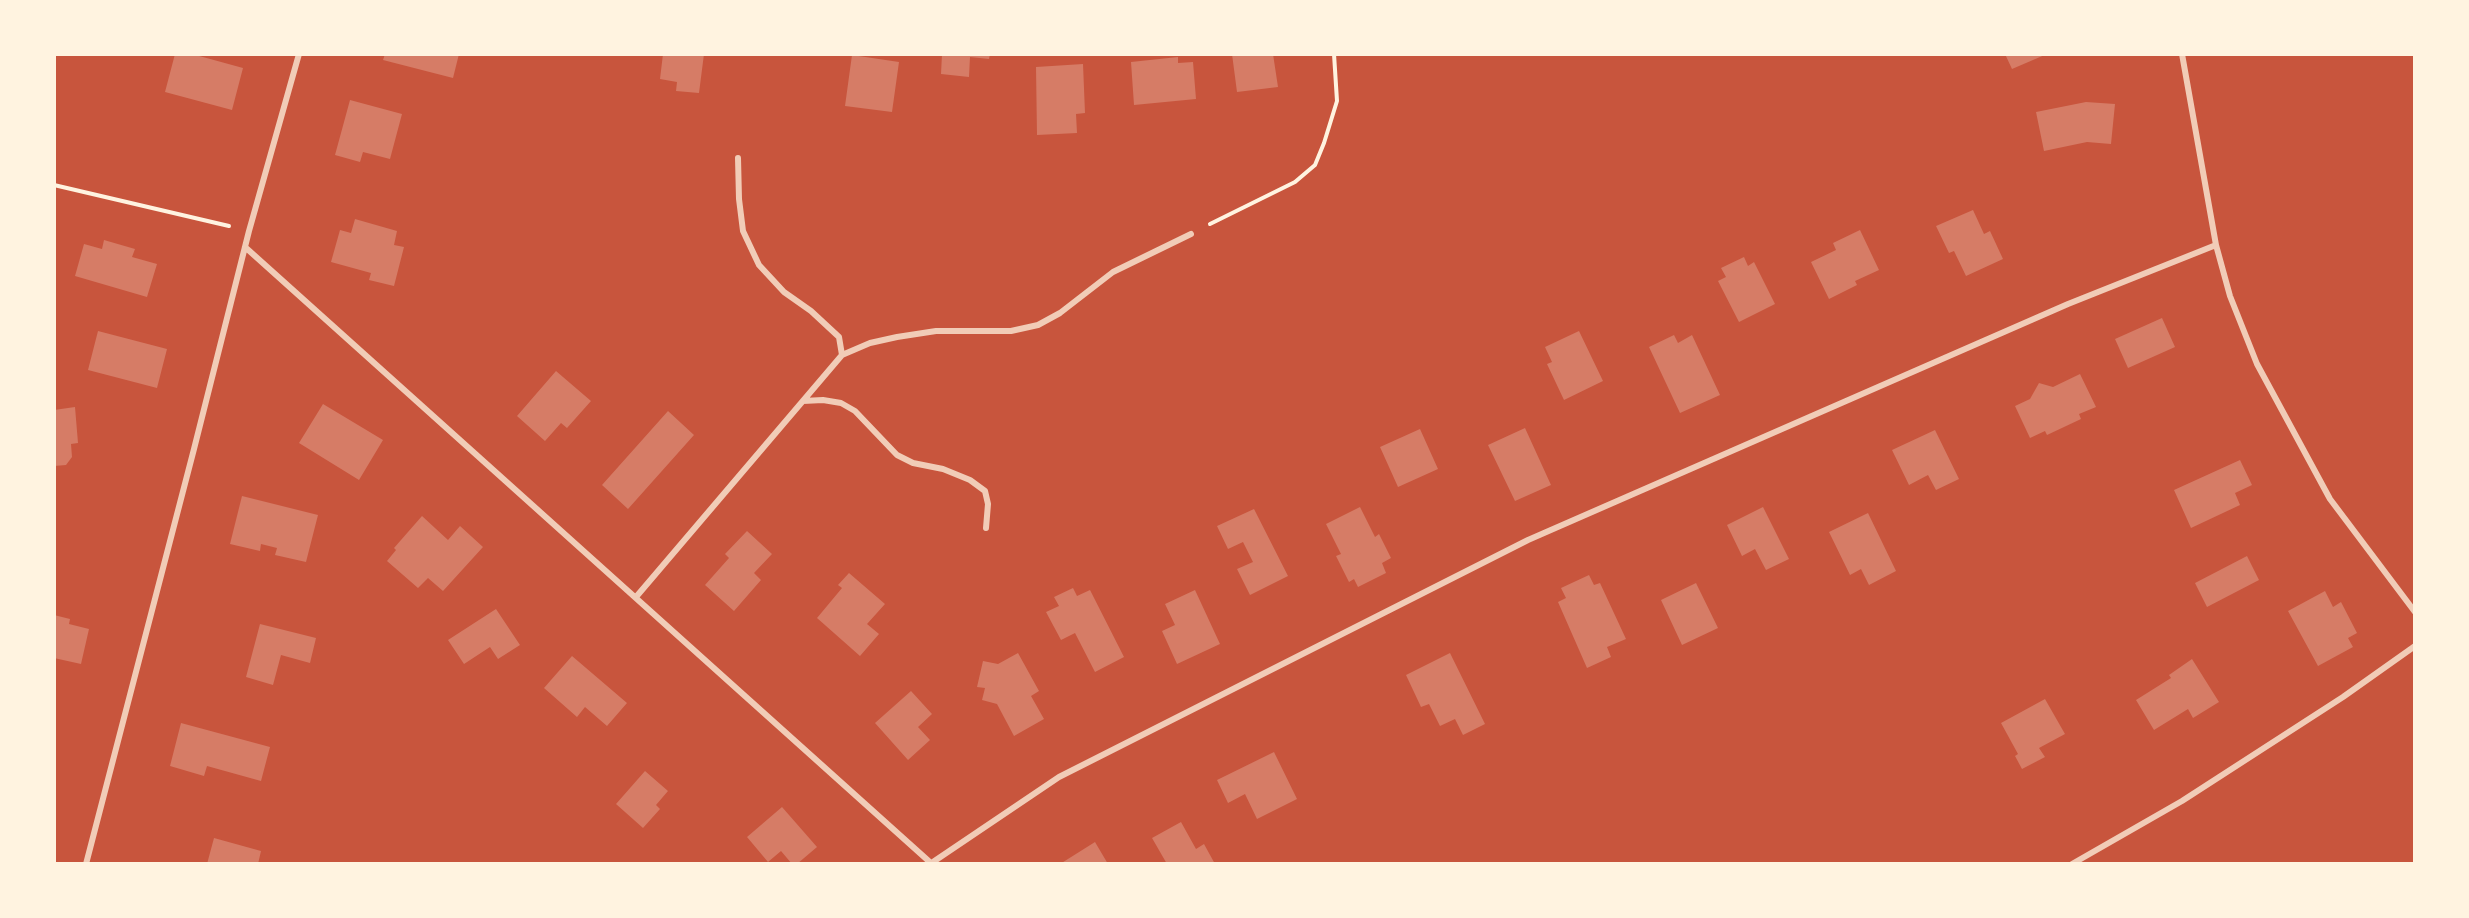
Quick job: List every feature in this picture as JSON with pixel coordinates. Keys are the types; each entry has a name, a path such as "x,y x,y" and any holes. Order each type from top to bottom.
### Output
{"street":[{"path":"86,864 249,231 299,54"},
{"path":"2182,54 2216,245 2230,296 2257,364 2330,499 2415,612"},
{"path":"738,158 743,231 759,265 784,292 811,310 839,337 842,356"},
{"path":"636,597 842,356 897,336 936,332 1011,331 1038,325 1060,313 1113,272 1191,234"},
{"path":"245,247 931,864 1059,777 1528,540 2068,304 2216,245"},
{"path":"803,401 823,400 841,403 855,411 897,455 913,463 944,470 970,480 985,491 988,504 986,528"},
{"path":"2072,864 2182,801 2343,697 2415,646"}],"path":[{"path":"1191,234 1295,182 1315,165 1337,101 1334,54"},
{"path":"54,185 249,231"}],"building":[{"path":"175,54 192,54 243,68 232,110 165,92"},
{"path":"385,54 459,54 453,78 383,60"},
{"path":"663,54 704,54 699,93 676,91 677,82 660,79"},
{"path":"942,54 990,54 989,59 970,57 969,77 941,74"},
{"path":"1232,54 1273,54 1278,87 1237,92"},
{"path":"2005,54 2047,54 2012,69"},
{"path":"852,55 899,62 892,112 845,106"},
{"path":"1178,57 1178,63 1193,62 1196,99 1134,105 1131,62"},
{"path":"1083,64 1085,113 1076,114 1077,133 1037,135 1036,67"},
{"path":"350,100 402,114 390,159 363,152 360,162 335,155"},
{"path":"2086,102 2115,104 2111,144 2087,142 2044,151 2036,112"},
{"path":"1973,210 1984,234 1990,231 2003,259 1966,276 1954,251 1949,253 1936,226"},
{"path":"355,219 397,231 394,245 404,247 394,286 369,280 371,273 331,262 340,230 351,233"},
{"path":"1860,230 1879,270 1855,281 1857,285 1829,299 1811,262 1836,250 1833,243"},
{"path":"104,240 135,249 132,257 157,264 147,297 75,276 84,244 102,249"},
{"path":"1744,257 1748,266 1754,262 1775,304 1739,322 1718,281 1726,277 1721,268"},
{"path":"2162,318 2175,347 2128,368 2115,339"},
{"path":"98,331 167,349 157,388 88,370"},
{"path":"1579,331 1603,381 1564,400 1547,364 1552,362 1545,347"},
{"path":"1674,335 1678,343 1692,335 1720,395 1680,413 1649,347"},
{"path":"556,371 591,401 567,428 561,423 545,441 517,416"},
{"path":"2080,374 2096,407 2079,414 2081,419 2047,435 2045,431 2030,438 2015,406 2030,399 2039,383 2053,387"},
{"path":"323,404 383,440 359,480 299,443"},
{"path":"75,407 78,443 71,444 72,457 66,465 54,466 54,410"},
{"path":"668,411 694,435 628,509 602,485"},
{"path":"1525,428 1551,485 1515,501 1488,445"},
{"path":"1420,429 1438,469 1398,487 1380,447"},
{"path":"1935,430 1959,479 1936,490 1928,475 1909,485 1892,450"},
{"path":"2240,460 2252,485 2235,493 2240,505 2191,528 2174,490"},
{"path":"242,496 318,515 306,562 275,555 277,548 261,544 260,551 230,544"},
{"path":"1360,507 1375,537 1379,534 1391,558 1382,563 1386,573 1358,587 1354,579 1349,582 1336,556 1341,554 1326,524"},
{"path":"1763,507 1789,559 1766,570 1755,549 1742,556 1727,525"},
{"path":"1254,509 1288,576 1250,595 1237,569 1253,562 1243,542 1228,549 1217,526"},
{"path":"1868,513 1896,571 1869,585 1861,569 1850,575 1829,532"},
{"path":"422,516 448,540 460,526 483,547 443,591 428,578 418,588 387,561 396,550 394,548"},
{"path":"747,531 772,554 754,573 761,580 734,611 705,585 729,558 725,554"},
{"path":"2247,556 2259,580 2207,607 2195,583"},
{"path":"849,573 885,604 867,624 879,634 860,656 817,618 842,588 838,585"},
{"path":"1589,575 1594,585 1600,583 1626,639 1607,647 1611,657 1587,668 1558,602 1566,598 1561,588"},
{"path":"1696,583 1718,628 1682,645 1661,600"},
{"path":"1073,588 1077,596 1090,590 1124,657 1095,672 1075,633 1061,640 1046,612 1059,606 1054,597"},
{"path":"1195,590 1220,644 1177,664 1162,631 1175,625 1165,604"},
{"path":"2325,591 2333,607 2341,602 2357,633 2348,638 2353,647 2318,666 2288,611"},
{"path":"496,609 520,645 498,659 490,647 464,664 448,640"},
{"path":"54,615 70,619 69,624 89,629 81,664 54,658"},
{"path":"260,624 316,638 310,663 281,655 273,685 246,677"},
{"path":"1018,653 1039,691 1031,696 1044,719 1014,736 997,704 982,700 985,688 977,687 983,661 998,664"},
{"path":"1450,653 1485,724 1463,735 1455,719 1440,726 1429,704 1421,707 1406,675"},
{"path":"572,656 627,703 607,726 585,707 577,717 544,688"},
{"path":"2192,659 2219,702 2193,718 2188,709 2154,730 2136,700 2171,678 2169,675"},
{"path":"911,691 932,714 918,727 930,740 908,760 875,723"},
{"path":"2045,699 2065,734 2039,748 2045,757 2022,769 2015,756 2018,754 2001,723"},
{"path":"181,723 270,747 261,781 207,766 204,776 170,766"},
{"path":"1274,752 1297,799 1257,819 1245,794 1228,803 1217,780"},
{"path":"645,771 668,791 656,805 660,809 643,828 616,804"},
{"path":"782,807 817,847 797,864 792,864 781,851 768,862 747,837"},
{"path":"1181,822 1196,849 1204,844 1215,864 1167,864 1152,838"},
{"path":"214,838 261,851 258,864 207,864"},
{"path":"1095,842 1108,864 1060,864"}]}
